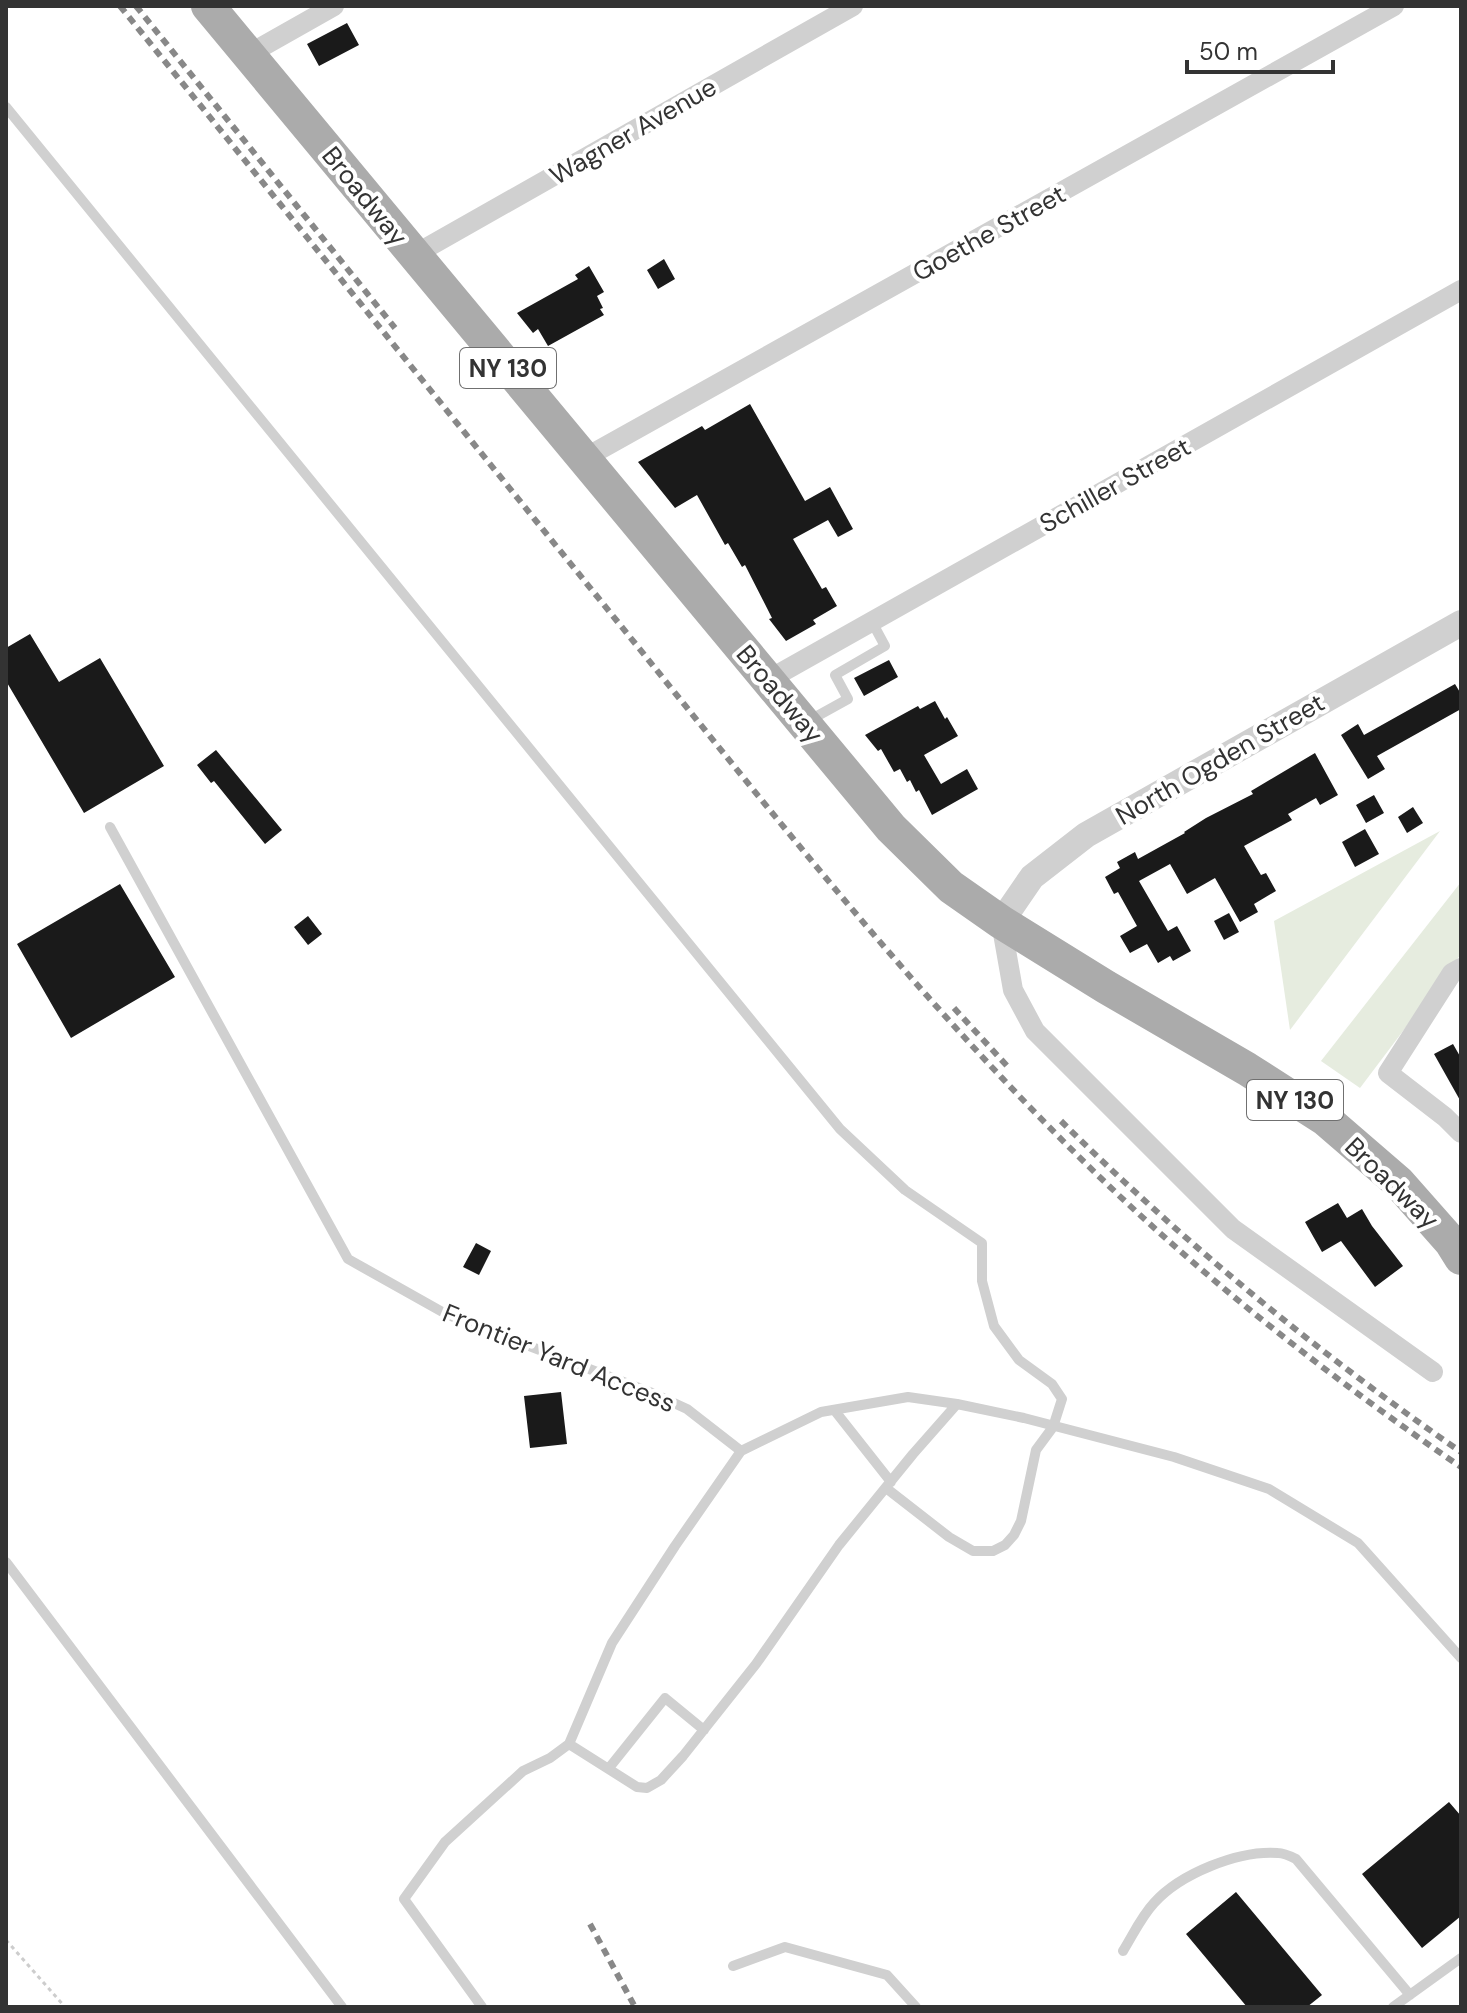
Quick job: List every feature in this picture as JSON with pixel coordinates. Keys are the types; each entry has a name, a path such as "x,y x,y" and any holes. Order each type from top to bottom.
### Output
{"main road":[{"name":"Broadway","path":"212,7 891,828 951,887 1001,922 1325,1119 1398,1182 1451,1242 1461,1258"}],"street":[{"path":"249,54 334,6"},
{"name":"Wagner Avenue","path":"414,255 853,6"},
{"name":"Goethe Street","path":"583,459 1394,6"},
{"name":"Schiller Street","path":"768,680 1461,290"},
{"name":"North Ogden Street","path":"1001,922 1032,877 1086,835 1461,623"},
{"path":"1001,922 1013,990 1035,1031 1233,1229 1433,1372"},
{"path":"1461,968 1452,973 1388,1073 1461,1133"}],"lane":[{"path":"6,107 840,1129 905,1190 982,1243 982,1281 994,1326 1019,1360 1052,1384 1062,1399 1053,1427 1036,1450 1021,1521 1005,1545 993,1551 973,1551 949,1537 889,1485 835,1411"},
{"path":"805,723 848,699 835,675 885,646 872,622"},
{"name":"Frontier Yard Access","path":"110,827 348,1259 446,1314 687,1409 741,1451"},
{"path":"482,2007 404,1899 445,1842 523,1771 550,1758 569,1744 612,1643 741,1451 821,1412 908,1397 957,1404 1174,1457 1269,1489 1358,1543 1461,1658"},
{"path":"569,1744 637,1787 647,1788 661,1780 756,1664 839,1545 957,1404"},
{"path":"6,1562 342,2007"},
{"path":"609,1768 665,1698 704,1730"},
{"path":"1123,1951 1151,1906 1170,1887 1228,1861 1258,1854 1281,1853 1296,1859 1410,1995"},
{"path":"733,1966 785,1947 887,1975 916,2007"},
{"path":"1393,2007 1461,1958"}],"path":[{"path":"6,1940 65,2007"}],"shaded area":[{"path":"1440,831 1290,1030 1274,921"},
{"path":"1461,882 1461,954 1360,1088 1321,1061"}],"building":[{"path":"347,23 359,45 319,66 307,44"},
{"path":"664,259 675,279 658,289 647,270"},
{"path":"589,266 604,292 597,296 604,315 548,346 538,329 533,333 517,313 578,279 575,275"},
{"path":"750,404 805,501 830,487 853,529 838,537 828,520 793,539 822,589 826,587 837,606 813,620 816,624 786,641 769,619 772,618 745,565 742,567 728,543 725,545 697,495 675,508 638,462 702,426 705,430"},
{"path":"30,634 59,682 100,658 164,766 84,813 6,681 6,648"},
{"path":"889,660 898,677 864,696 854,678"},
{"path":"1455,684 1461,694 1461,709 1377,756 1385,769 1368,779 1341,735 1358,724 1364,735"},
{"path":"935,701 958,736 924,755 941,784 967,769 978,789 932,815 919,790 916,792 900,769 894,772 881,749 878,751 865,735 918,706 920,709"},
{"path":"216,750 282,830 265,844 214,781 211,783 197,765"},
{"path":"1315,753 1338,795 1320,805 1316,798 1288,814 1292,820 1244,846 1261,875 1266,873 1276,891 1254,904 1258,912 1240,922 1215,878 1187,894 1170,864 1139,881 1168,931 1177,926 1191,951 1173,961 1170,956 1158,963 1147,944 1130,953 1120,936 1137,926 1118,892 1114,894 1105,877 1120,868 1117,862 1135,852 1138,859 1253,794 1251,791"},
{"path":"1374,795 1384,813 1366,823 1356,805"},
{"path":"1413,807 1423,823 1407,833 1398,817"},
{"path":"1365,829 1379,854 1355,867 1342,842"},
{"path":"120,884 175,977 71,1038 17,944"},
{"path":"1229,913 1239,932 1224,940 1214,921"},
{"path":"308,916 322,934 308,945 294,927"},
{"path":"1453,1044 1461,1058 1461,1102 1434,1054"},
{"path":"1338,1203 1347,1218 1362,1209 1403,1266 1375,1287 1341,1241 1322,1252 1305,1222"},
{"path":"476,1243 491,1251 479,1275 463,1267"},
{"path":"561,1392 567,1444 530,1448 524,1396"},
{"path":"1449,1802 1461,1816 1461,1916 1422,1948 1362,1874"},
{"path":"1236,1892 1322,1995 1307,2007 1247,2007 1186,1934"}],"railway":[{"path":"120,6 794,839 978,1052 1109,1186 1193,1262 1324,1368 1461,1467"},
{"path":"136,6 395,328"},
{"path":"954,1008 1008,1067"},
{"path":"1061,1121 1155,1210 1254,1295 1355,1376 1461,1452"},
{"path":"590,1924 635,2007"}]}
